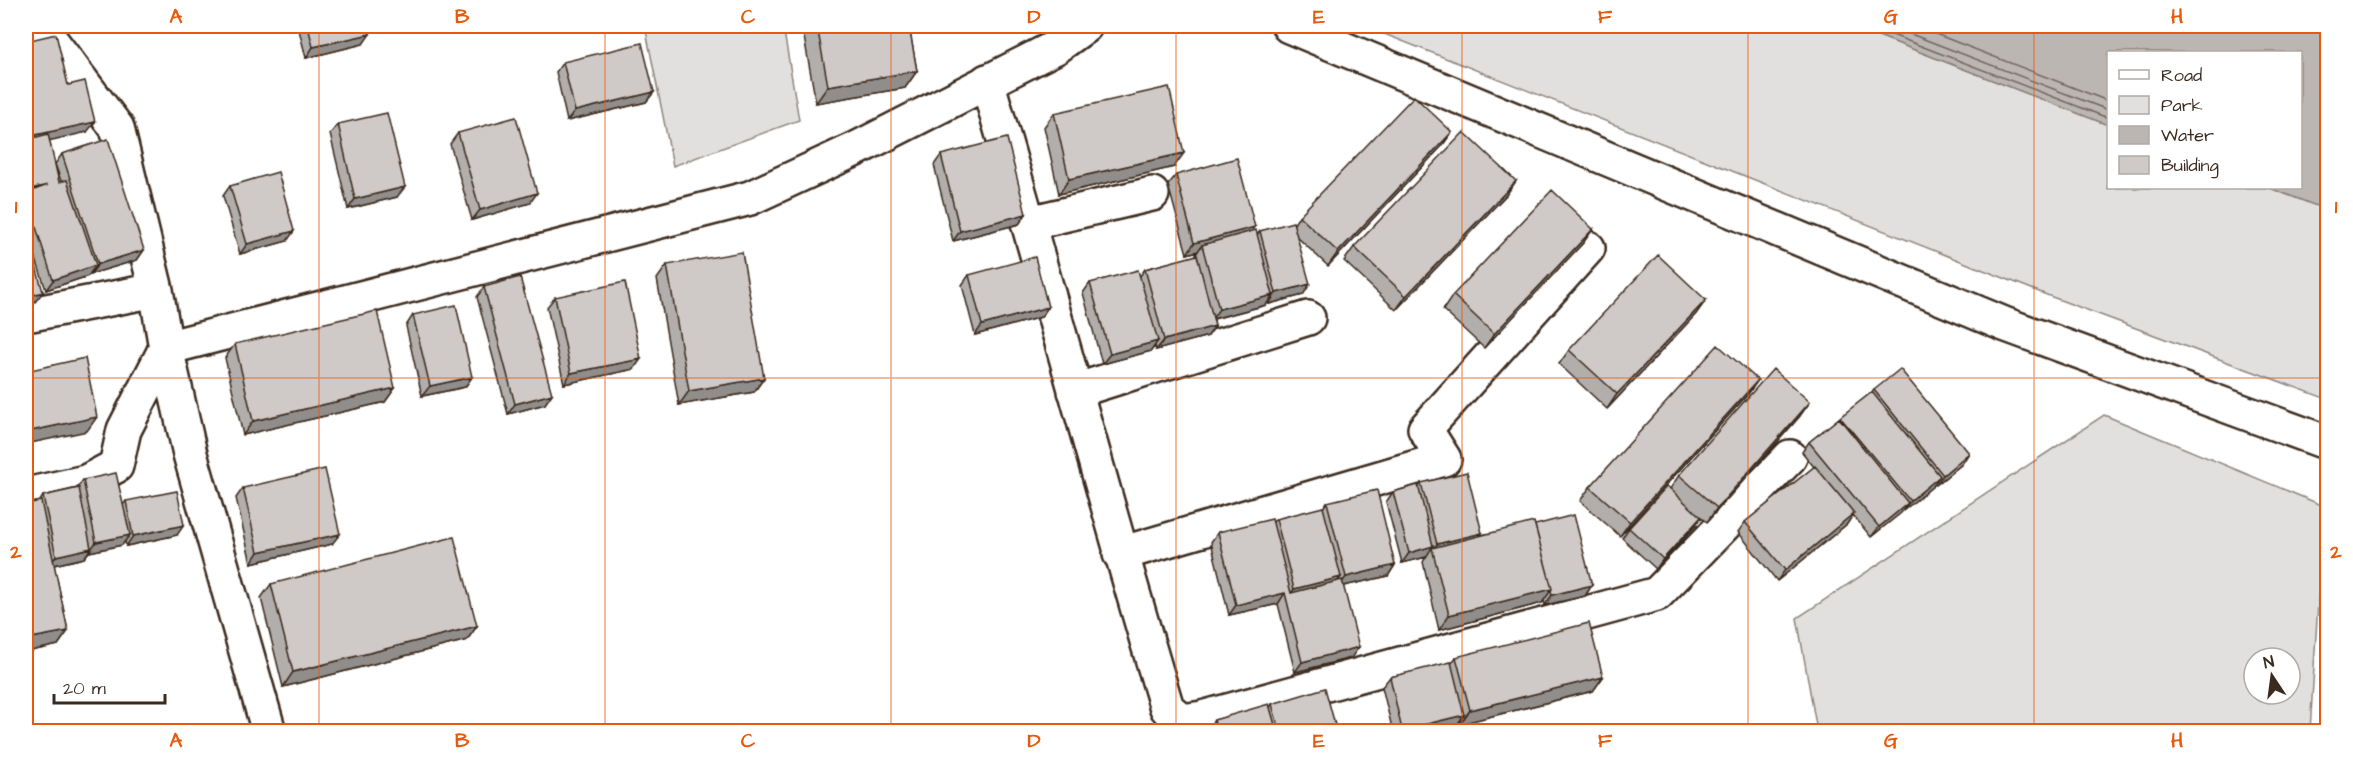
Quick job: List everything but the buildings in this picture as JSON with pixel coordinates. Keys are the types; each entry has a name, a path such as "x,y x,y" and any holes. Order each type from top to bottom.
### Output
{"street":[{"path":"40,26 117,128 156,290 166,348 190,454 269,732"},
{"path":"26,495 86,482 116,466 124,430 166,348 750,198 858,148 1056,47 1085,26"},
{"path":"1289,26 2004,324 2328,443"},
{"path":"987,81 1029,223 1120,554 1167,708 1182,721 1202,718 1657,594 1790,457"},
{"path":"1029,223 1152,194"},
{"path":"1120,554 1444,459 1425,429 1588,248"},
{"path":"26,315 156,290"},
{"path":"1075,391 1308,318"}],"green space":[{"path":"645,26 783,26 799,120 673,166"},
{"path":"1364,26 1853,26 2107,125 2107,189 2273,189 2327,210 2327,399 2052,297"},
{"path":"2104,415 2324,506 2310,731 1817,731 1797,618"}],"water":[{"path":"1853,26 2327,26 2327,210 2273,189 2302,189 2302,51 2107,51 2107,125"}]}
